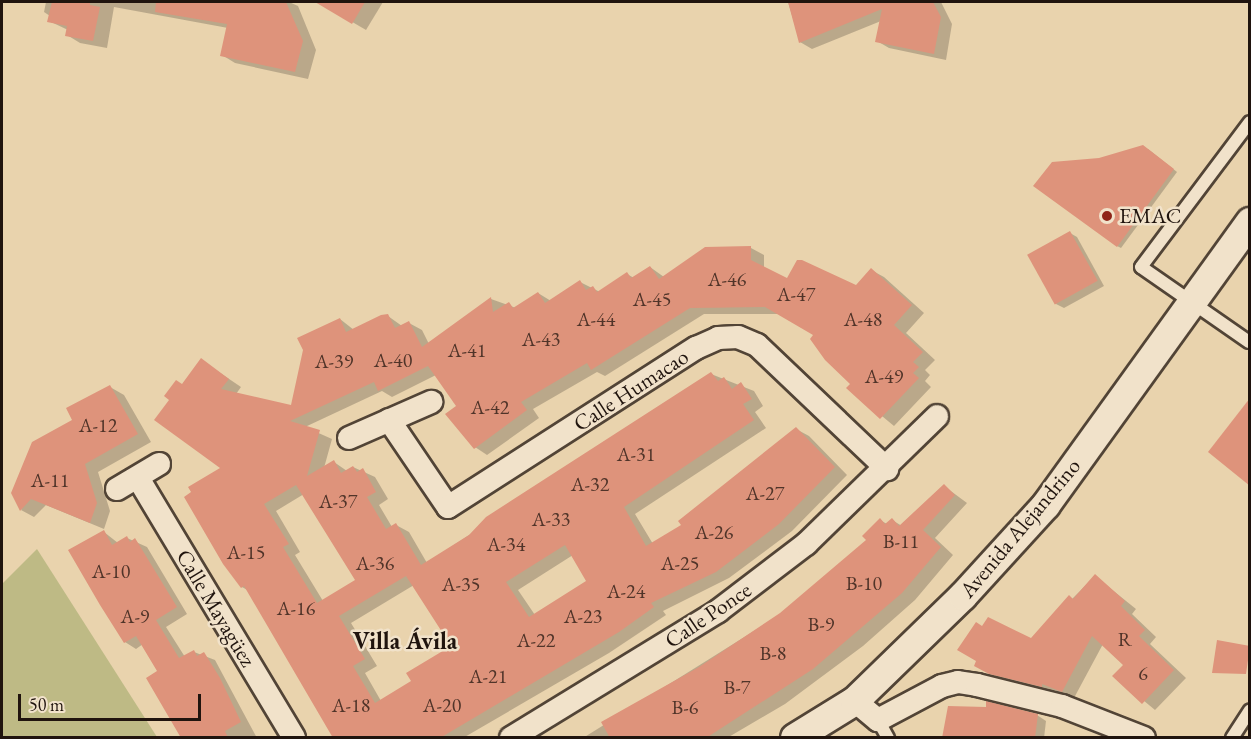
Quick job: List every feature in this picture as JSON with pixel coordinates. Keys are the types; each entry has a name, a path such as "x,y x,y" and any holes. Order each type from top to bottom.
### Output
{"street":[{"name":"Avenida Alejandrino","path":"797,737 855,701 963,596 1046,505 1250,222"},
{"name":"Calle Humacao","path":"389,420 448,507 696,348 718,338 738,338 757,345 887,469"},
{"path":"349,438 431,402"},
{"name":"Calle Ponce","path":"512,738 718,611 806,544 887,469 937,416"},
{"path":"117,489 159,464"},
{"name":"Calle Mayagüez","path":"138,478 294,738"},
{"path":"855,701 883,729 910,700 958,682 1062,706 1144,738"}],"lane":[{"path":"1249,342 1142,267 1250,122"},
{"path":"1233,738 1250,710"}],"shaded area":[{"path":"37,549 157,737 2,737 2,584"}],"building":[{"path":"52,2 90,2 90,5 100,7 93,41 65,36 67,26 47,22"},
{"path":"156,2 286,2 303,41 295,72 220,56 227,24 155,12"},
{"path":"315,2 365,2 352,24"},
{"path":"788,2 933,2 941,17 934,54 875,42 882,9 799,43"},
{"name":"EMAC","path":"1143,145 1174,169 1117,247 1033,186 1052,162 1099,158"},
{"path":"1070,231 1098,281 1055,305 1027,255"},
{"path":"751,246 751,260 787,278 797,260 802,260 856,285 871,268 912,305 894,325 923,352 913,362 919,367 913,373 919,378 880,419 846,388 850,384 825,360 810,339 813,335 765,307 690,308 591,370 587,363 521,402 527,410 474,449 445,414 456,406 428,366 378,391 374,382 290,421 320,430 307,476 334,460 341,473 353,466 357,472 363,468 376,492 367,497 386,529 396,523 421,565 469,535 486,517 711,372 718,381 724,377 732,389 741,382 752,399 743,404 754,420 624,507 646,546 681,525 678,521 796,427 835,467 779,524 716,572 651,603 654,607 619,632 440,738 333,738 244,586 241,588 223,564 184,497 191,492 188,487 220,468 154,420 169,400 164,396 176,380 182,384 201,358 229,379 221,389 291,405 303,350 297,338 340,318 346,332 381,315 388,314 395,328 409,321 422,347 491,297 493,312 509,302 513,308 538,292 545,303 580,280 586,290 593,286 597,292 627,272 631,278 650,266 659,279 705,247","holes":["296,485 355,580 317,603 283,547 289,544 264,504","565,545 586,581 529,617 506,582","406,576 451,646 406,673 411,681 375,703 353,666 365,659 339,616"]},
{"path":"110,385 138,434 85,464 97,503 90,523 31,499 20,511 11,493 32,442 72,420 66,408"},
{"path":"1250,398 1250,486 1208,452"},
{"path":"944,484 955,495 923,530 941,547 902,593 813,669 706,738 610,738 601,722 699,667 780,613 866,540 862,536 880,518 885,524 892,518 899,526"},
{"path":"104,530 112,545 127,536 130,542 135,538 177,607 156,620 179,658 194,650 197,656 204,652 220,678 241,722 225,731 228,738 181,738 146,678 157,671 136,636 124,643 100,605 68,550"},
{"path":"1095,574 1125,601 1121,606 1145,630 1139,636 1174,670 1142,704 1112,676 1123,665 1092,636 1062,692 1042,684 1042,687 989,674 974,666 976,661 957,650 976,622 982,626 988,617 1031,638 1069,595 1073,599"},
{"path":"1217,640 1250,646 1246,674 1212,673"},
{"path":"986,701 1038,714 1035,738 942,738 948,706 986,707"}],"place":[{"name":"EMAC","path":"1107,216"}],"district":[{"name":"Villa Ávila","path":"405,641"}]}
